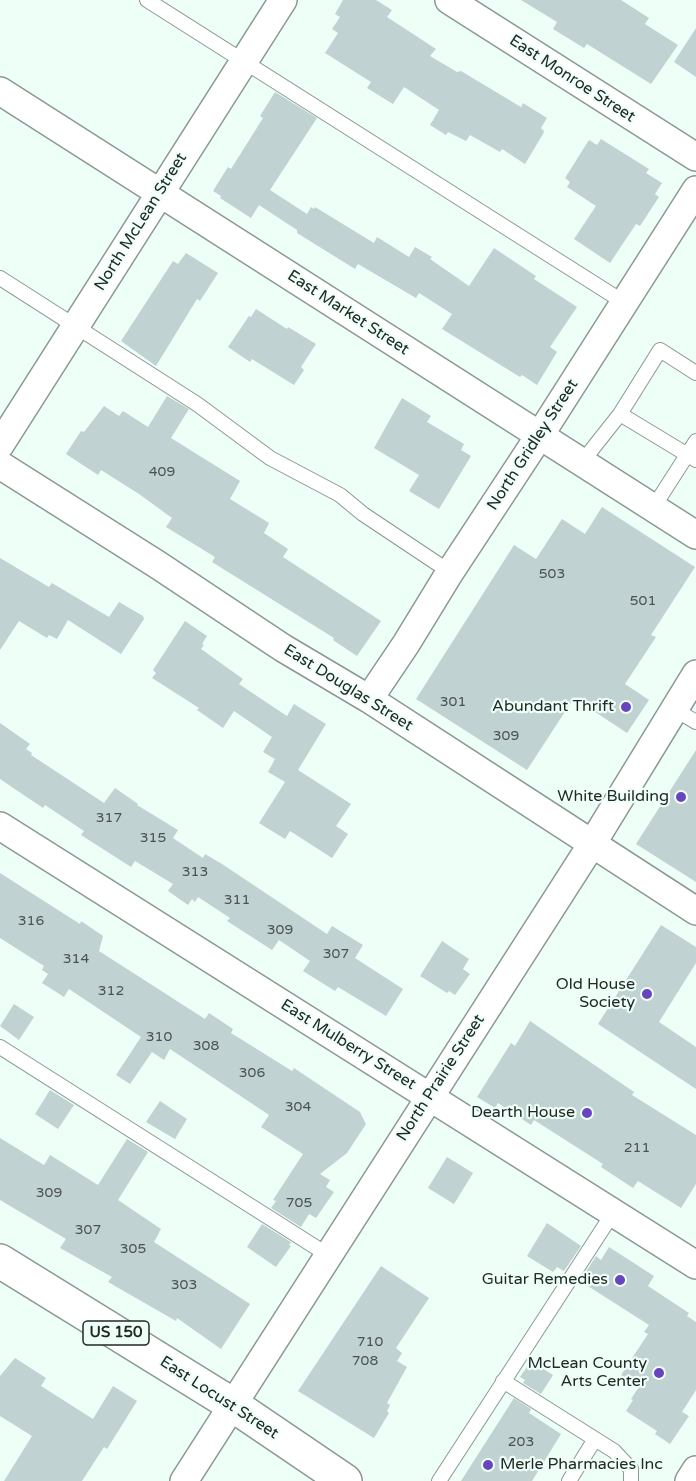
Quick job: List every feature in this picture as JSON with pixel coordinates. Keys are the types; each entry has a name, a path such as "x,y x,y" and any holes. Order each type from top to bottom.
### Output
{"main road":[{"name":"East Locust Street","path":"0,1260 233,1405 345,1481"}],"street":[{"name":"North McLean Street","path":"0,445 283,0"},
{"name":"East Monroe Street","path":"449,0 696,157"},
{"name":"East Market Street","path":"0,91 696,535"},
{"name":"North Gridley Street","path":"369,699 696,190"},
{"name":"East Douglas Street","path":"0,465 158,565 283,648 369,699 696,911"},
{"name":"North Prairie Street","path":"184,1481 592,844 685,716 696,674"},
{"name":"East Mulberry Street","path":"0,826 696,1265"},
{"path":"689,1481 696,1470"}],"lane":[{"path":"147,0 625,303"},
{"path":"0,278 196,404 270,458 340,495 363,514 450,572"},
{"path":"582,462 620,414 660,350 696,373"},
{"path":"620,414 692,457"},
{"path":"653,508 692,457 696,441"},
{"path":"0,1047 328,1255"},
{"path":"439,1481 613,1213"},
{"path":"503,1381 615,1451 631,1469 631,1481"},
{"path":"569,1481 595,1439"}],"building":[{"path":"343,0 376,0 392,10 387,17 436,49 430,56 457,72 461,71 521,107 523,103 547,118 541,128 544,131 543,134 525,164 502,149 500,152 470,135 466,141 448,132 446,135 430,125 439,110 404,87 393,104 367,88 371,82 325,53 338,33 332,29 340,17 335,14"},
{"path":"521,0 621,0 649,18 645,24 678,45 651,84 587,44 584,48 553,29 557,22"},
{"path":"696,28 696,77 674,62"},
{"path":"275,92 317,118 270,190 307,214 311,207 314,209 315,207 374,243 377,237 409,257 415,247 432,257 430,259 469,286 494,248 536,276 534,279 577,307 550,347 557,352 537,385 442,329 452,314 419,293 416,298 358,264 355,269 297,233 297,230 259,205 251,218 213,191 228,167 231,169 263,118 260,116"},
{"path":"601,139 649,169 646,173 662,183 655,194 659,197 640,226 636,224 610,263 574,239 596,206 567,187 570,182 565,178 589,140 597,145"},
{"path":"186,253 218,273 200,301 197,299 156,366 121,341 173,261 178,264"},
{"path":"256,309 316,344 301,367 304,370 294,385 252,359 250,362 228,347"},
{"path":"167,396 189,409 171,438 240,481 230,499 269,523 264,533 288,549 283,557 381,621 357,656 333,640 334,638 212,562 215,557 166,527 172,518 139,494 101,470 98,475 66,454 81,431 84,432 104,406 119,416 123,411 148,427"},
{"path":"402,398 431,416 427,422 464,444 461,450 471,456 439,509 409,491 419,475 374,448"},
{"path":"602,507 695,567 651,635 656,637 625,684 649,700 627,733 574,698 527,770 416,699 514,545 536,559 562,519 585,534"},
{"path":"0,558 49,587 52,583 109,617 119,602 143,616 144,619 121,654 68,620 57,639 49,635 47,638 19,621 0,650"},
{"path":"185,621 207,636 201,649 243,679 239,684 287,716 294,704 326,724 298,770 351,804 336,826 348,834 332,858 290,831 285,839 259,823 285,782 268,772 275,759 263,752 272,737 234,711 223,728 197,710 199,708 152,678 156,673 153,670"},
{"path":"0,723 30,744 26,749 32,753 31,755 104,803 115,788 137,805 178,830 173,838 203,858 205,854 222,864 327,934 332,926 363,945 355,958 403,989 386,1016 338,987 335,991 303,971 310,961 279,940 272,950 227,921 230,918 198,897 195,902 192,899 188,905 168,891 173,884 135,861 131,867 81,835 84,831 45,805 43,808 0,779"},
{"name":"White Building","path":"696,750 696,882 636,844"},
{"path":"0,873 103,936 99,951 205,1019 209,1013 233,1029 231,1033 292,1071 294,1068 360,1112 366,1124 347,1153 320,1174 330,1180 326,1187 334,1192 316,1218 309,1214 301,1227 271,1208 276,1201 273,1200 303,1154 261,1127 269,1115 170,1049 164,1060 152,1052 130,1084 116,1075 141,1037 69,989 64,997 42,983 48,974 42,970 44,966 0,938"},
{"name":"Old House Society","path":"661,925 696,947 696,963 659,1022 696,1047 696,1089 598,1024"},
{"path":"442,941 469,959 463,969 470,974 455,995 449,991 447,993 420,976"},
{"path":"14,1004 34,1017 19,1040 0,1026"},
{"path":"530,1021 634,1092 632,1095 696,1135 696,1184 681,1208 638,1181 633,1188 601,1167 603,1164 534,1120 531,1125 498,1103 495,1108 477,1097 511,1043 515,1046"},
{"path":"50,1090 74,1105 58,1129 35,1114"},
{"path":"160,1101 187,1119 175,1139 146,1122"},
{"path":"0,1138 44,1165 50,1155 98,1185 127,1139 148,1152 118,1200 161,1229 154,1242 250,1304 221,1349 177,1318 176,1321 108,1282 112,1277 60,1248 66,1239 0,1200"},
{"path":"447,1157 473,1173 454,1204 428,1188"},
{"path":"547,1223 581,1246 564,1271 557,1267 553,1272 527,1256"},
{"path":"262,1224 291,1242 289,1245 291,1246 276,1267 247,1247"},
{"name":"McLean County Arts Center","path":"609,1247 654,1276 648,1286 689,1313 687,1316 696,1322 696,1390 682,1412 689,1416 670,1444 655,1434 657,1431 626,1411 639,1387 621,1375 648,1334 644,1332 649,1325 580,1281 596,1256 601,1260"},
{"path":"381,1266 429,1298 396,1348 402,1353 397,1361 407,1367 387,1403 390,1405 387,1411 389,1413 374,1438 298,1391"},
{"path":"15,1358 46,1378 41,1386 93,1419 113,1386 137,1401 107,1449 104,1447 82,1481 4,1481 32,1436 0,1416 0,1376"},
{"path":"531,1361 553,1375 541,1394 523,1383 525,1380 520,1377"},
{"path":"514,1398 531,1409 529,1413 561,1434 532,1481 461,1481"}],"place":[{"name":"Abundant Thrift","path":"626,707"},
{"name":"White Building","path":"681,797"},
{"name":"Old House Society","path":"647,994"},
{"name":"Dearth House","path":"587,1113"},
{"name":"Guitar Remedies","path":"620,1280"},
{"name":"McLean County Arts Center","path":"659,1373"},
{"name":"Merle Pharmacies Inc","path":"488,1465"}]}
